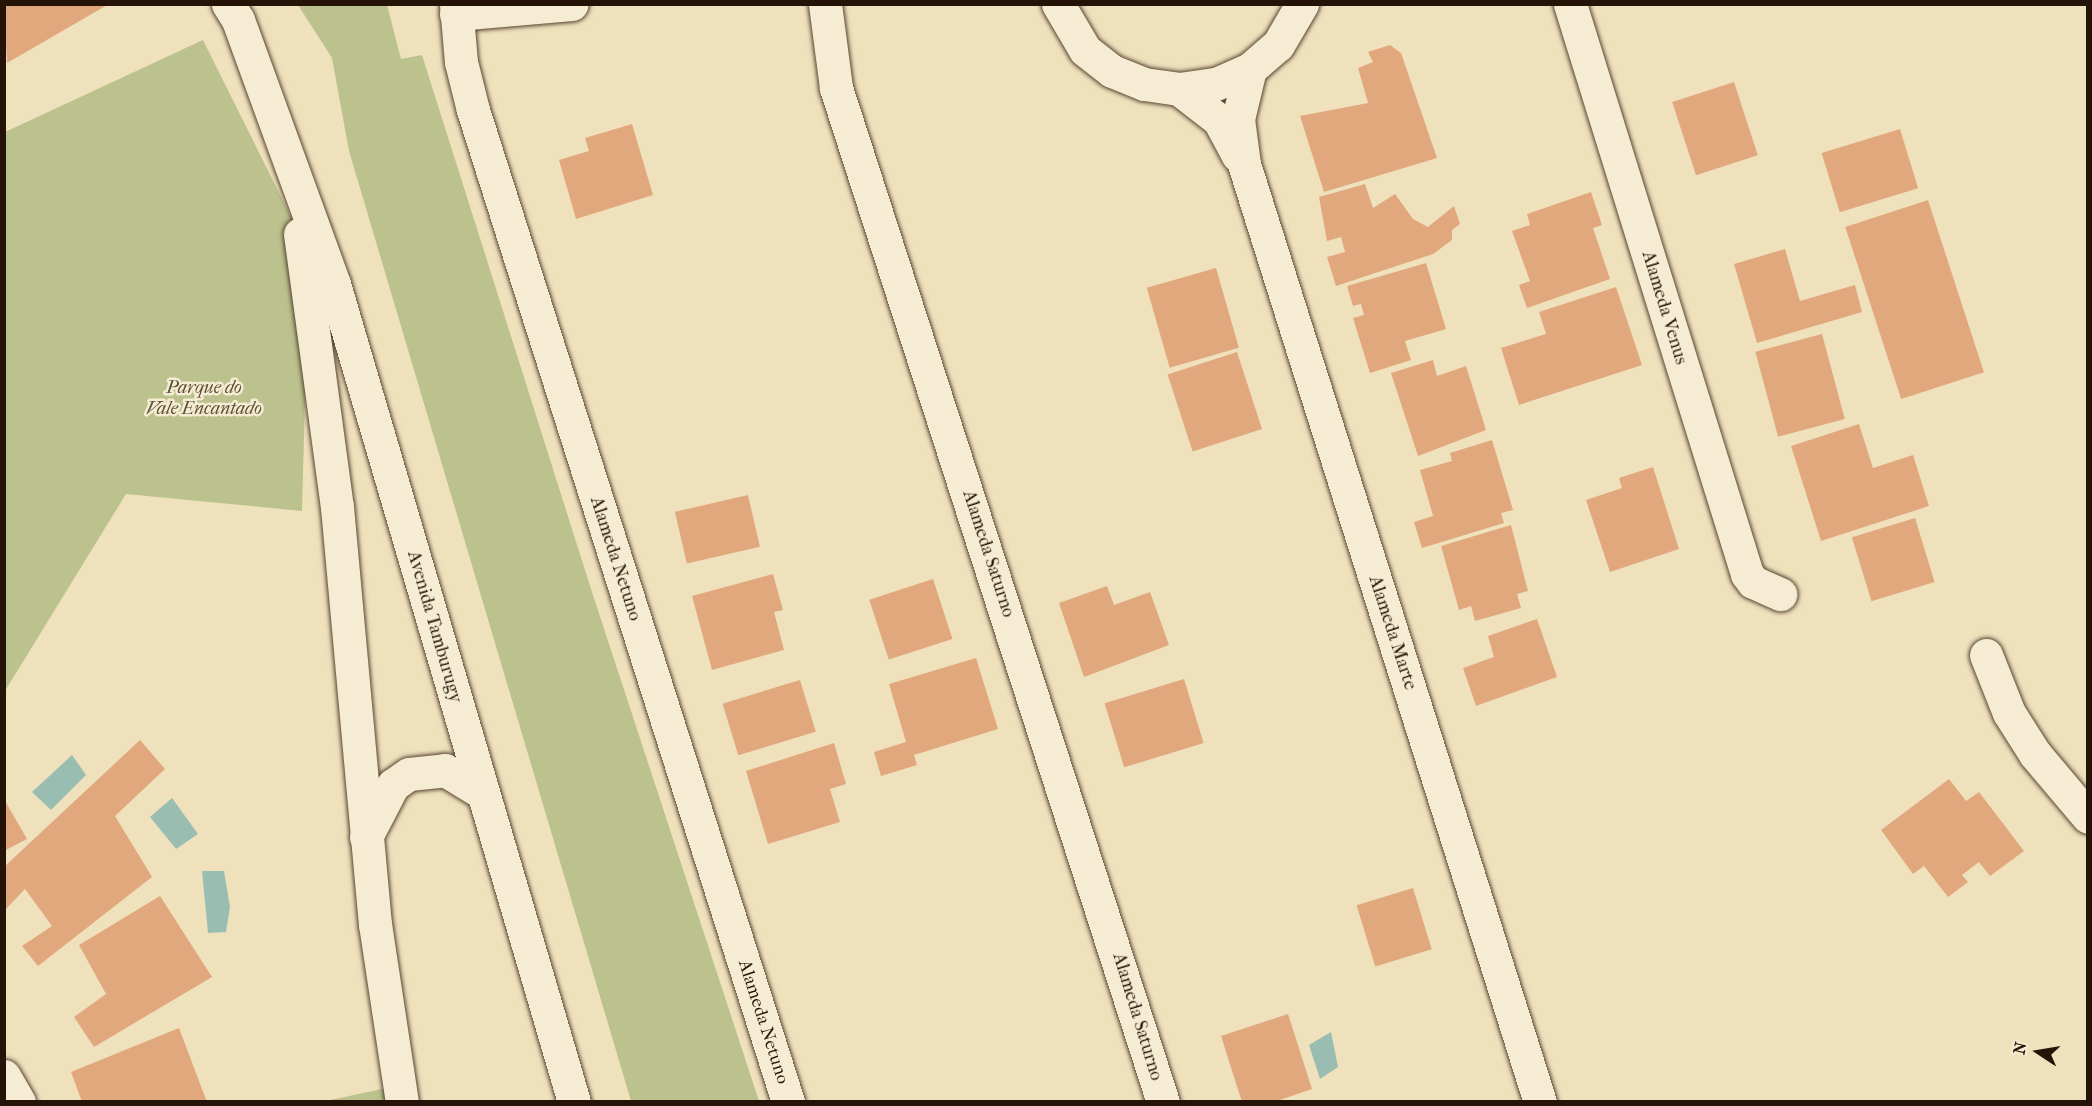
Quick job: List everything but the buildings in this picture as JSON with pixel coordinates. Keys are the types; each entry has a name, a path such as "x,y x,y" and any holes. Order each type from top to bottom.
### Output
{"street":[{"name":"Avenida Tamburugy","path":"228,4 334,284 481,792 574,1101"},
{"path":"456,9 572,4"},
{"name":"Alameda Saturno","path":"825,4 836,88 1163,1101"},
{"name":"Alameda Venus","path":"1570,4 1747,574 1753,582 1779,594"},
{"path":"1055,10 1085,50 1113,71 1144,84 1179,89 1216,84 1250,69 1278,45 1302,8"},
{"name":"Alameda Netuno","path":"456,9 473,110 788,1101"},
{"name":"Alameda Marte","path":"1250,69 1238,118 1244,164 1540,1101"},
{"name":"Alameda Marte","path":"1179,89 1219,120 1244,164"},
{"name":"Avenida Tamburugy","path":"287,156 337,507 365,840 402,1101"},
{"path":"1986,655 2014,721 2088,818"},
{"path":"365,840 393,785 409,774 445,770 481,792"}],"green space":[{"path":"298,5 387,5 401,59 422,55 591,589 759,1101 631,1101 349,151 332,58"},
{"name":"Parque do Vale Encantado","path":"203,40 309,253 302,511 126,494 5,691 5,132"},
{"path":"401,1085 405,1102 321,1102"}],"water":[{"path":"72,755 86,775 51,810 32,792"},
{"path":"172,798 198,834 176,849 150,817"},
{"path":"202,871 224,871 230,907 226,932 208,933"},
{"path":"1331,1032 1338,1067 1320,1079 1309,1045"}]}
